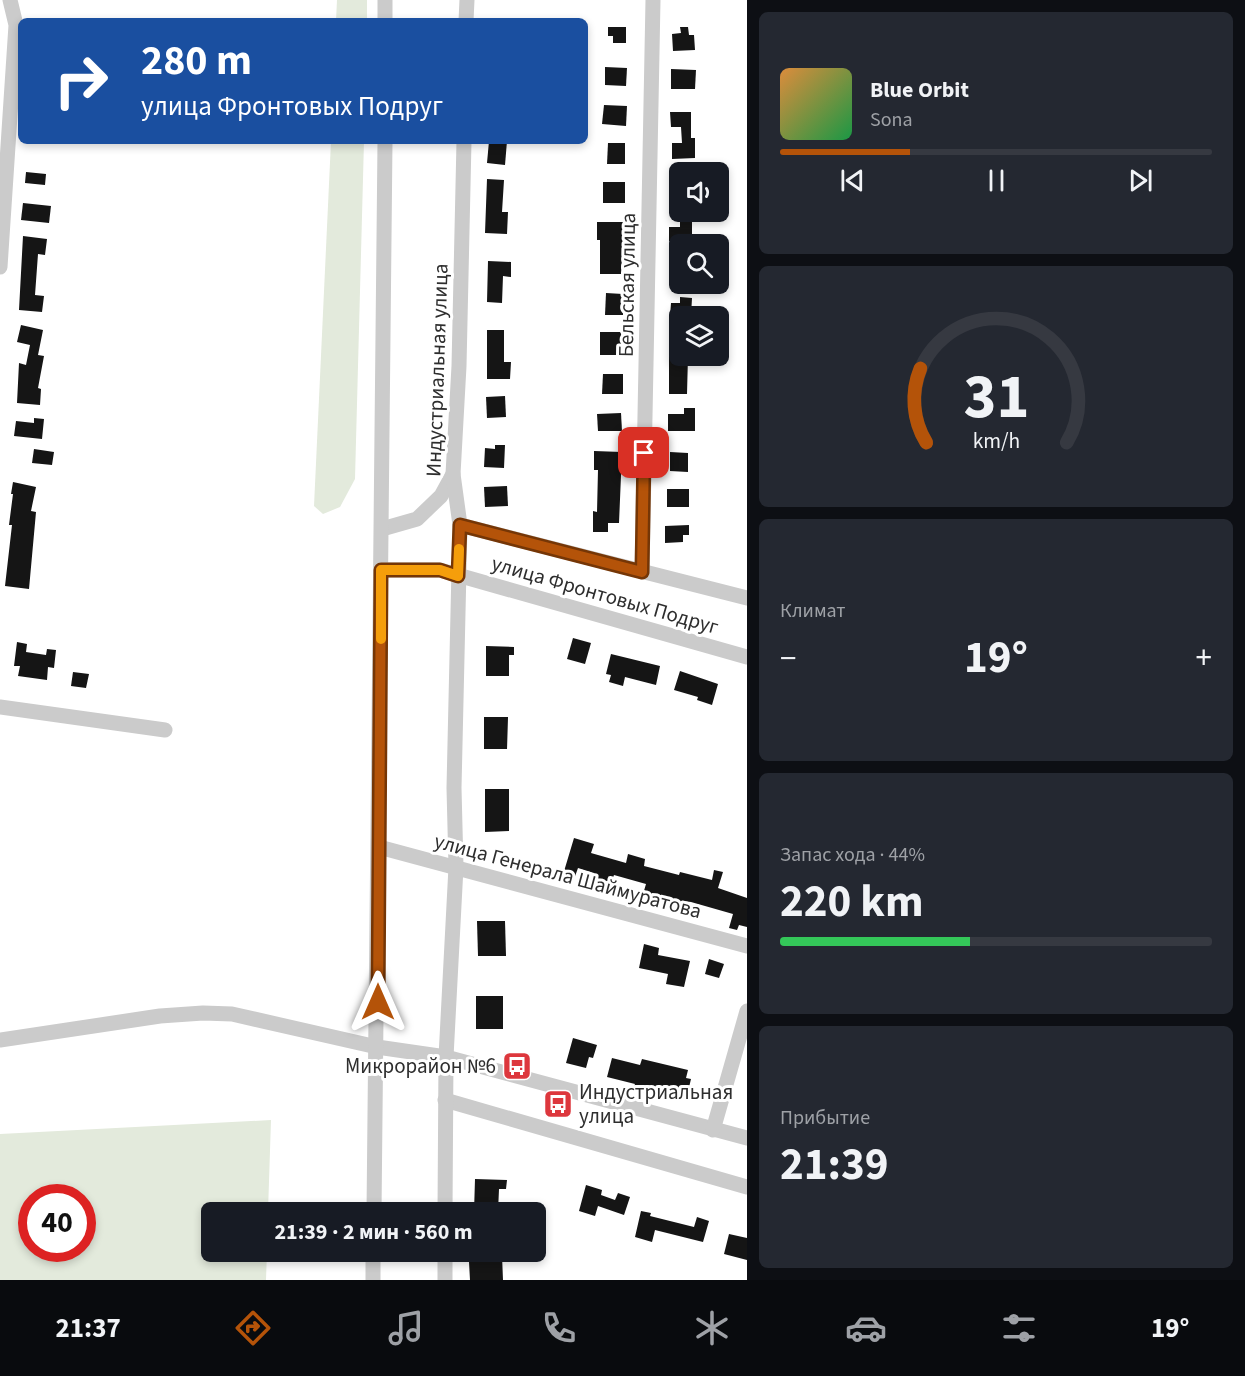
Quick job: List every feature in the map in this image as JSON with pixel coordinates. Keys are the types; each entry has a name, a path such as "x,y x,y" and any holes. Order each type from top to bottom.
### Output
{"street":[{"path":"0,267 2,203 16,25 10,0"},
{"path":"385,0 385,18"},
{"path":"466,18 467,0"},
{"name":"Бельская улица","path":"642,572 654,0"},
{"path":"374,1202 385,144"},
{"name":"Индустриальная улица","path":"445,1202 446,1057 456,867 454,788 460,525 453,474 459,366 464,144"},
{"path":"382,529 417,519 441,496 453,474"},
{"path":"460,525 747,598"},
{"name":"улица Фронтовых Подруг","path":"381,570 440,570 747,657"},
{"path":"0,706 165,730"},
{"name":"улица Генерала Шаймуратова","path":"379,847 747,946"},
{"path":"713,1130 747,1011"},
{"path":"0,1040 159,1016 232,1014 377,1047 446,1057 747,1138"},
{"path":"445,1100 747,1187"},
{"path":"373,1262 373,1280"},
{"path":"445,1262 445,1280"}],"shaded area":[{"path":"337,0 367,0 367,18 336,18"},
{"path":"331,144 364,144 355,479 340,507 323,514 314,506"},
{"path":"271,1120 268,1202 201,1202 201,1262 267,1262 266,1280 0,1280 0,1134"}],"building":[{"path":"608,27 626,27 626,43 613,43 613,36 608,36"},
{"path":"680,27 688,27 689,35 694,35 695,50 673,51 672,34 681,33"},
{"path":"605,67 627,68 626,86 605,85"},
{"path":"671,69 696,70 695,89 671,89"},
{"path":"604,105 627,106 626,126 602,124"},
{"path":"670,112 691,112 691,138 695,138 695,158 672,159 672,143 682,143 681,127 671,127"},
{"path":"608,143 625,143 625,164 607,164"},
{"path":"489,144 507,144 505,165 487,163"},
{"path":"26,172 46,174 45,185 25,183"},
{"path":"487,179 504,180 502,212 508,212 507,234 485,233"},
{"path":"603,182 625,182 625,203 603,203"},
{"path":"23,203 51,206 49,223 21,220"},
{"path":"597,222 624,222 621,274 600,274 600,240 597,240"},
{"path":"680,222 692,222 692,234 669,234 669,227 680,227"},
{"path":"23,236 47,239 45,255 38,254 35,295 44,296 42,312 19,310"},
{"path":"488,261 511,262 511,277 503,276 502,303 487,302"},
{"path":"606,293 623,294 623,315 605,315"},
{"path":"680,297 692,298 692,306 671,306 671,303 680,303"},
{"path":"21,325 43,330 38,355 44,356 38,388 41,389 40,405 17,403 19,363 26,365 30,345 17,342"},
{"path":"487,330 504,330 504,362 511,362 510,379 487,379"},
{"path":"600,332 621,332 622,355 600,355"},
{"path":"669,366 688,366 687,394 669,394"},
{"path":"603,374 623,374 623,394 602,394"},
{"path":"505,396 506,417 487,418 486,397"},
{"path":"684,408 695,408 695,431 668,431 668,414 684,414"},
{"path":"621,413 622,431 598,431 597,414"},
{"path":"34,418 44,419 42,439 14,436 16,421 34,423"},
{"path":"495,445 505,445 504,468 484,467 485,448 495,449"},
{"path":"34,449 54,452 52,465 32,463"},
{"path":"594,451 622,452 619,523 608,523 608,532 593,532 593,511 597,512 598,470 594,470"},
{"path":"670,452 688,453 688,472 670,471"},
{"path":"13,482 36,487 31,511 36,512 29,589 5,586 12,525 9,525"},
{"path":"507,486 508,506 485,507 484,487"},
{"path":"667,489 689,489 689,507 667,507"},
{"path":"689,525 689,535 683,535 683,542 665,543 665,526"},
{"path":"573,638 591,643 585,664 567,659"},
{"path":"17,642 27,644 26,652 46,655 47,649 56,650 54,668 48,667 47,680 18,676 20,666 14,666"},
{"path":"486,646 514,647 514,655 509,655 509,676 486,676"},
{"path":"611,654 660,666 656,685 625,677 623,686 609,682 611,675 606,674"},
{"path":"680,671 718,684 712,705 697,700 698,697 674,690"},
{"path":"73,672 89,674 86,688 71,686"},
{"path":"484,717 508,717 507,749 484,749"},
{"path":"485,789 509,789 509,831 485,832"},
{"path":"574,838 594,844 591,853 626,863 628,854 645,859 644,866 679,875 680,872 712,880 714,870 723,872 718,888 747,898 747,927 739,925 737,930 729,928 733,914 691,902 683,901 680,912 671,910 673,899 652,893 650,904 641,901 646,884 614,875 611,883 593,877 594,873 578,868 573,882 562,878"},
{"path":"477,921 505,921 506,956 478,956"},
{"path":"644,944 659,948 658,955 690,961 684,987 666,984 668,974 639,968"},
{"path":"709,959 724,964 719,978 705,974"},
{"path":"476,996 503,996 503,1029 476,1029"},
{"path":"573,1038 597,1045 593,1058 589,1057 586,1068 566,1063"},
{"path":"612,1058 640,1065 642,1059 688,1070 686,1078 691,1079 686,1100 647,1087 645,1093 633,1089 635,1084 607,1077"},
{"path":"475,1179 507,1180 506,1189 499,1189 498,1202 474,1202"},
{"path":"586,1185 602,1190 601,1195 615,1200 618,1193 630,1197 624,1215 598,1206 595,1216 579,1211"},
{"path":"641,1211 651,1213 650,1216 694,1227 697,1217 709,1221 703,1242 655,1230 652,1242 635,1237"},
{"path":"729,1234 747,1238 747,1260 724,1254"},
{"path":"469,1262 502,1262 503,1280 470,1280"}],"slow traffic":[{"path":"381,639 381,570 440,570 458,576 459,549"}],"place":[{"name":"Микрорайон №6","path":"517,1066"},
{"name":"Индустриальная улица","path":"558,1104"}],"route":[{"path":"378,1002 381,570 440,570 458,576 460,525 642,572 644,453"}]}
